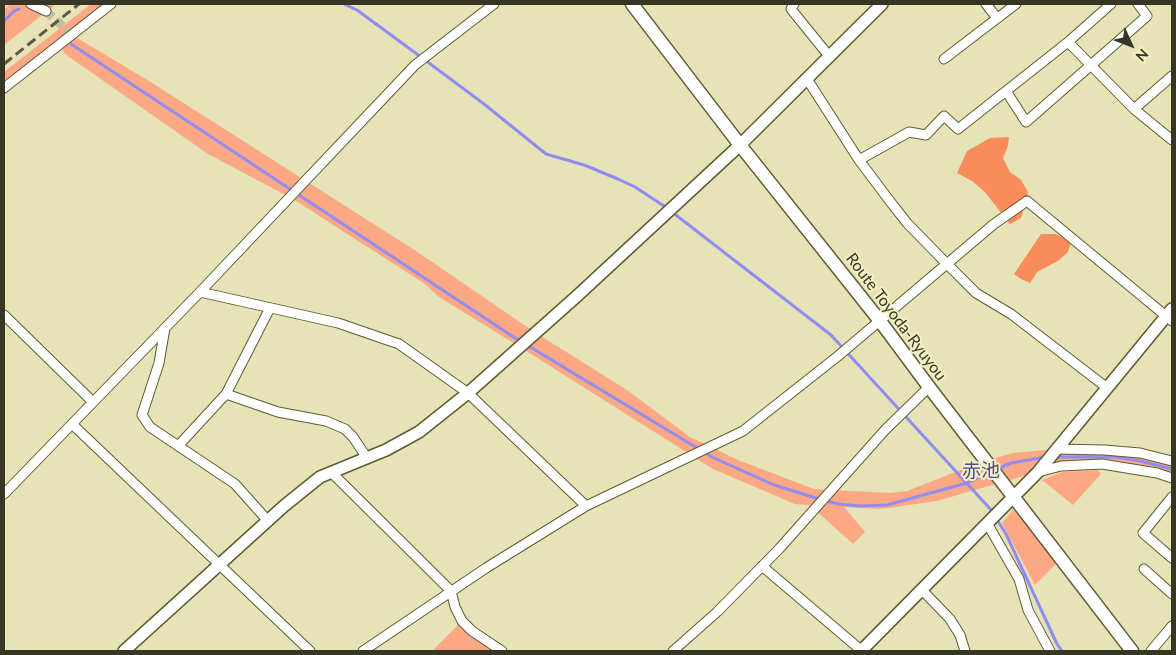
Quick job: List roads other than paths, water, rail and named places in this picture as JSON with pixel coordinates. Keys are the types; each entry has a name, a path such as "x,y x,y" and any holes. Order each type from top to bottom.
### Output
{"main road":[{"name":"Route Toyoda-Ryuyou","path":"632,4 740,145 880,321 1132,651"}],"street":[{"path":"30,4 46,12"},
{"path":"4,88 111,4"},
{"path":"4,494 416,65 494,4"},
{"path":"794,4 791,9 829,56"},
{"path":"124,651 268,521 320,477 386,450 419,432 468,393 577,296 740,145 882,4"},
{"path":"986,4 997,18"},
{"path":"944,59 1016,4"},
{"path":"859,160 909,132 926,135 944,116 958,129 1068,42 1111,4"},
{"path":"1006,91 1026,122 1147,16 1138,4"},
{"path":"1068,42 1134,109 1172,140"},
{"path":"1134,109 1172,76"},
{"path":"807,79 859,160 907,223 946,264 976,293 1011,314 1106,387"},
{"path":"363,651 486,568 586,506 743,431 838,356 994,224 1027,202 1170,315 1106,387 1038,472 862,651 762,566"},
{"path":"200,292 338,323 399,344 468,393 586,506"},
{"path":"178,446 226,394 270,308"},
{"path":"4,315 93,402"},
{"path":"165,328 159,363 142,415 150,427 235,484 268,521"},
{"path":"673,651 718,612 779,549 885,430 929,387"},
{"path":"226,394 278,412 326,421 345,429 367,458"},
{"path":"72,424 310,651"},
{"path":"1056,449 1140,453 1172,461"},
{"path":"1038,472 1060,466 1102,464 1157,473 1172,478"},
{"path":"331,472 451,591 462,621 496,650"},
{"path":"1172,498 1143,534 1172,558"},
{"path":"987,523 1019,579 1028,610 1050,651"},
{"path":"1144,569 1172,594"},
{"path":"923,591 950,619 960,635 965,651"},
{"path":"1152,651 1172,626"}],"waterway":[{"path":"344,4 357,10 421,57 546,154 584,165 618,179 635,187 667,208"},
{"path":"4,21 14,11 19,9"},
{"path":"71,44 512,336 712,457 774,485 838,504 860,506 887,505 967,483 991,472"},
{"path":"672,212 831,335 993,512"},
{"path":"997,469 1011,463 1046,457"},
{"path":"1055,457 1116,457 1172,469"},
{"path":"996,518 1006,534 1062,651"}],"tunnel":[{"path":"46,11 71,34"}],"railway":[{"path":"4,64 79,4"}],"district":[{"name":"赤池","path":"981,471"}]}
